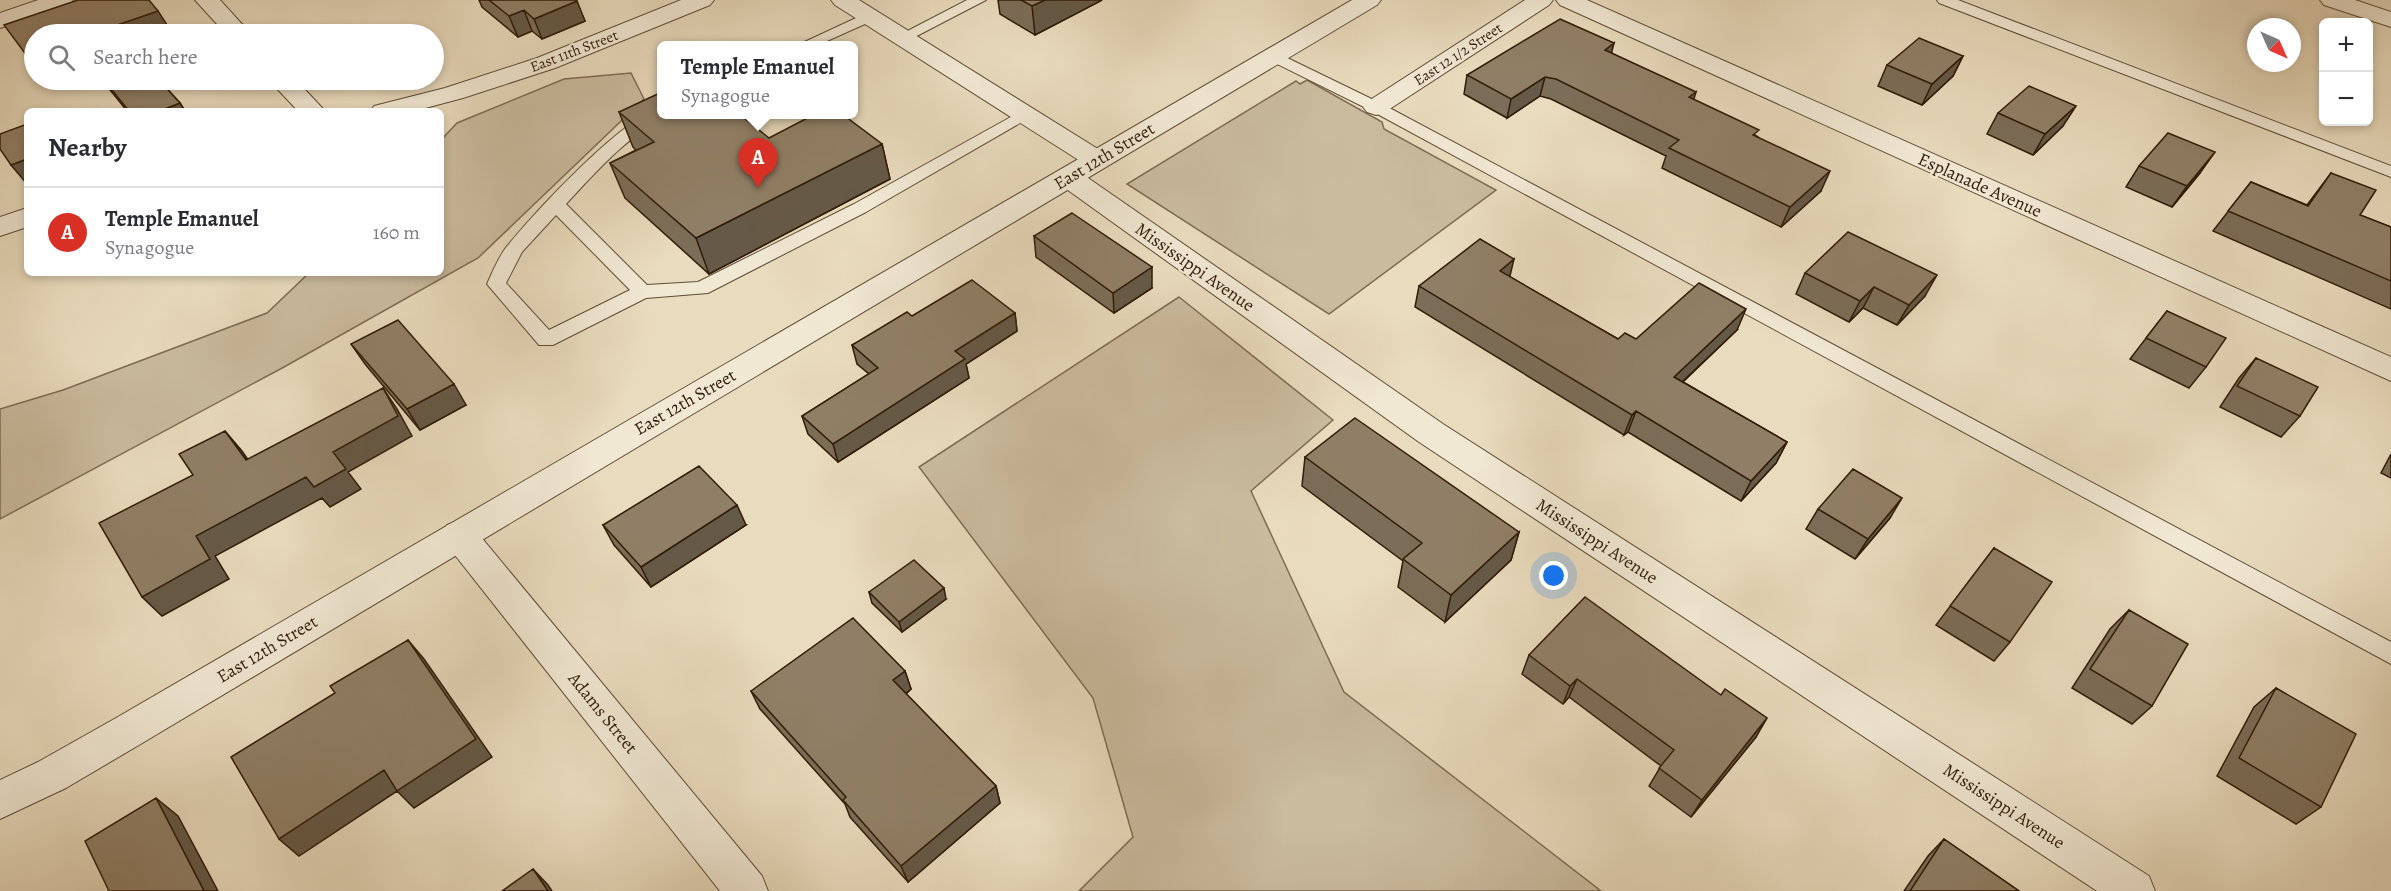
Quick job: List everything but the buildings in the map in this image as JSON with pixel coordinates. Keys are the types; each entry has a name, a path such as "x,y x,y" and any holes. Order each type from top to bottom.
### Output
{"street":[{"path":"0,21 61,0"},
{"path":"207,0 230,24"},
{"name":"East 11th Street","path":"395,108 444,96 546,63 702,0"},
{"name":"Mississippi Avenue","path":"843,0 1026,115 1082,168 1431,433 2134,891"},
{"name":"East 12th Street","path":"0,801 52,775 1369,0"},
{"name":"East 12 1/2 Street","path":"1376,107 1541,0"},
{"name":"Esplanade Avenue","path":"1568,0 2391,370"},
{"path":"2332,0 2391,20"},
{"path":"292,90 309,108"},
{"path":"0,227 24,218"},
{"name":"Adams Street","path":"459,536 747,891"}],"lane":[{"path":"902,38 979,0"},
{"path":"1944,0 2391,172"},
{"path":"815,41 869,17"},
{"path":"1273,56 1376,107 2391,654"},
{"path":"657,114 643,120 592,166 514,249 495,284 546,340 643,292 701,288 868,203 1026,115"},
{"path":"556,205 643,292"}],"shaded area":[{"path":"631,73 644,99 478,258 284,367 0,519 0,409 63,390 267,313 306,276 444,276 444,137 457,123 564,79"},
{"path":"1307,80 1382,122 1384,129 1496,190 1329,314 1127,184 1296,81 1300,84"},
{"path":"1179,297 1333,420 1251,491 1344,692 1601,891 1079,891 1133,837 1093,698 919,467"}],"place":[{"name":"Temple Emanuel","path":"758,188"}]}
